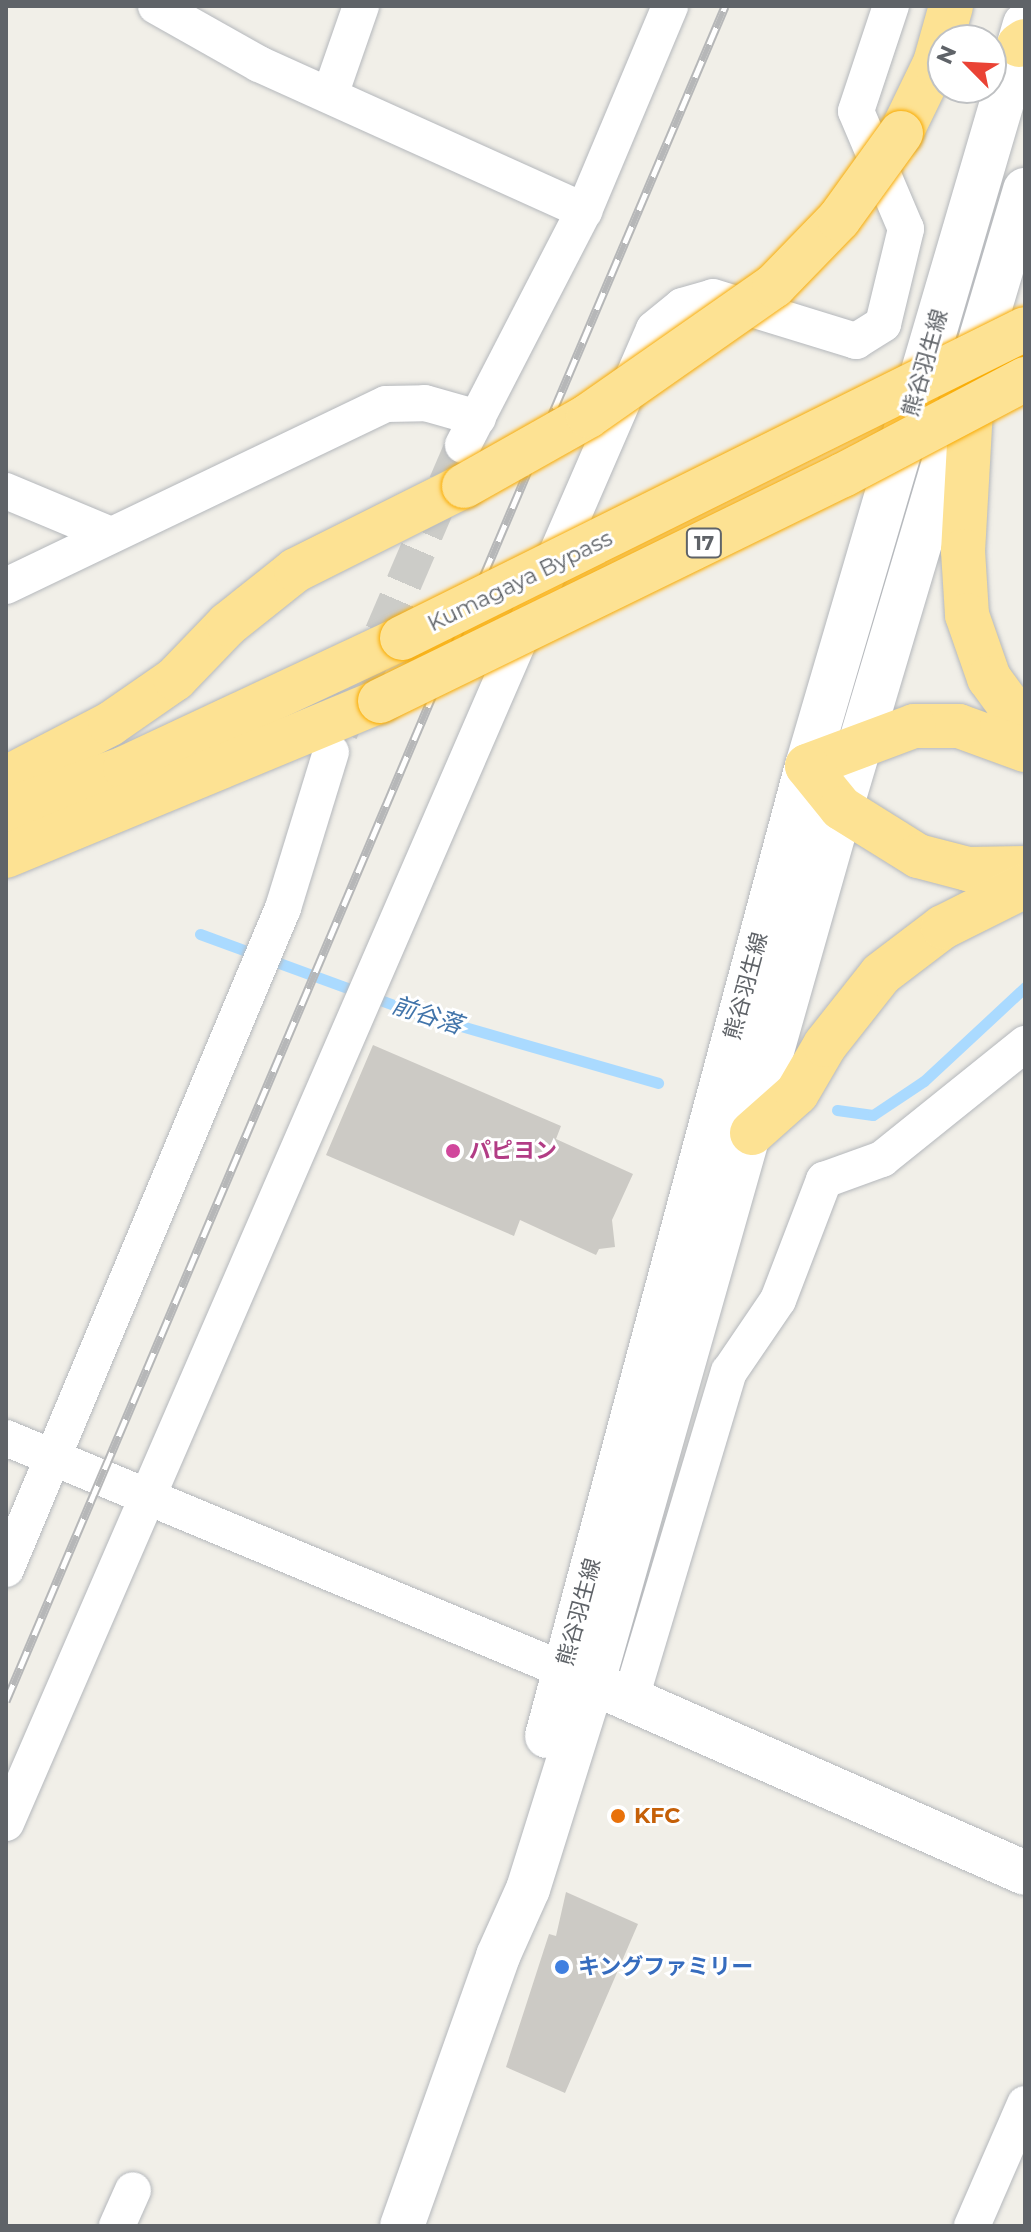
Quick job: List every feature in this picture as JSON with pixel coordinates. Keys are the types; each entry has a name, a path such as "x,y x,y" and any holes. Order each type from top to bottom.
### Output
{"highway":[{"path":"6,778 110,724 175,679 228,624 296,570 468,450 588,416 774,286 839,219 901,133 935,63 951,6"},
{"name":"Kumagaya Bypass","path":"6,810 125,768 402,638 1025,329"},
{"path":"973,366 963,551 967,615 989,678 1025,727"},
{"name":"17","path":"6,856 380,701 843,475 1025,379"},
{"path":"1025,750 959,726 914,726 807,766 841,808 918,856 968,869 1025,868"},
{"path":"752,1133 797,1093 825,1045 881,974 943,927 1025,886"}],"main road":[{"name":"熊谷羽生線","path":"595,1685 807,766 1023,36"},
{"name":"熊谷羽生線","path":"407,2224 498,1956 507,1886 595,1685 841,808 863,743 1025,190"},
{"path":"595,1685 1025,1873"}],"street":[{"path":"156,6 259,64 584,211"},
{"path":"330,95 361,6"},
{"path":"6,586 386,404 425,403 468,450 584,211 670,6"},
{"path":"6,1823 654,329 682,306 713,297 856,341 883,324 906,229 856,111 891,6"},
{"path":"6,491 111,535"},
{"path":"6,1569 283,908 331,752"},
{"path":"6,1438 595,1685 729,1372 778,1300 824,1180 882,1159 1025,1044"},
{"path":"972,2226 1025,2104"},
{"path":"117,2226 133,2190"}],"building":[{"path":"373,1045 561,1126 556,1139 633,1174 612,1220 615,1247 599,1249 596,1255 520,1220 514,1236 326,1155"},
{"path":"566,1892 638,1924 565,2093 506,2067 549,1934 556,1936"}],"waterway":[{"name":"前谷落","path":"200,934 416,1013 658,1083"},
{"name":"前谷落","path":"837,1110 873,1115 924,1081 1025,987"}],"tunnel":[{"path":"340,732 463,445"}],"railway":[{"path":"6,1701 725,6"}],"place":[{"name":"パピヨン","path":"453,1151"},
{"name":"KFC","path":"618,1816"},
{"name":"キングファミリー","path":"562,1967"}]}
